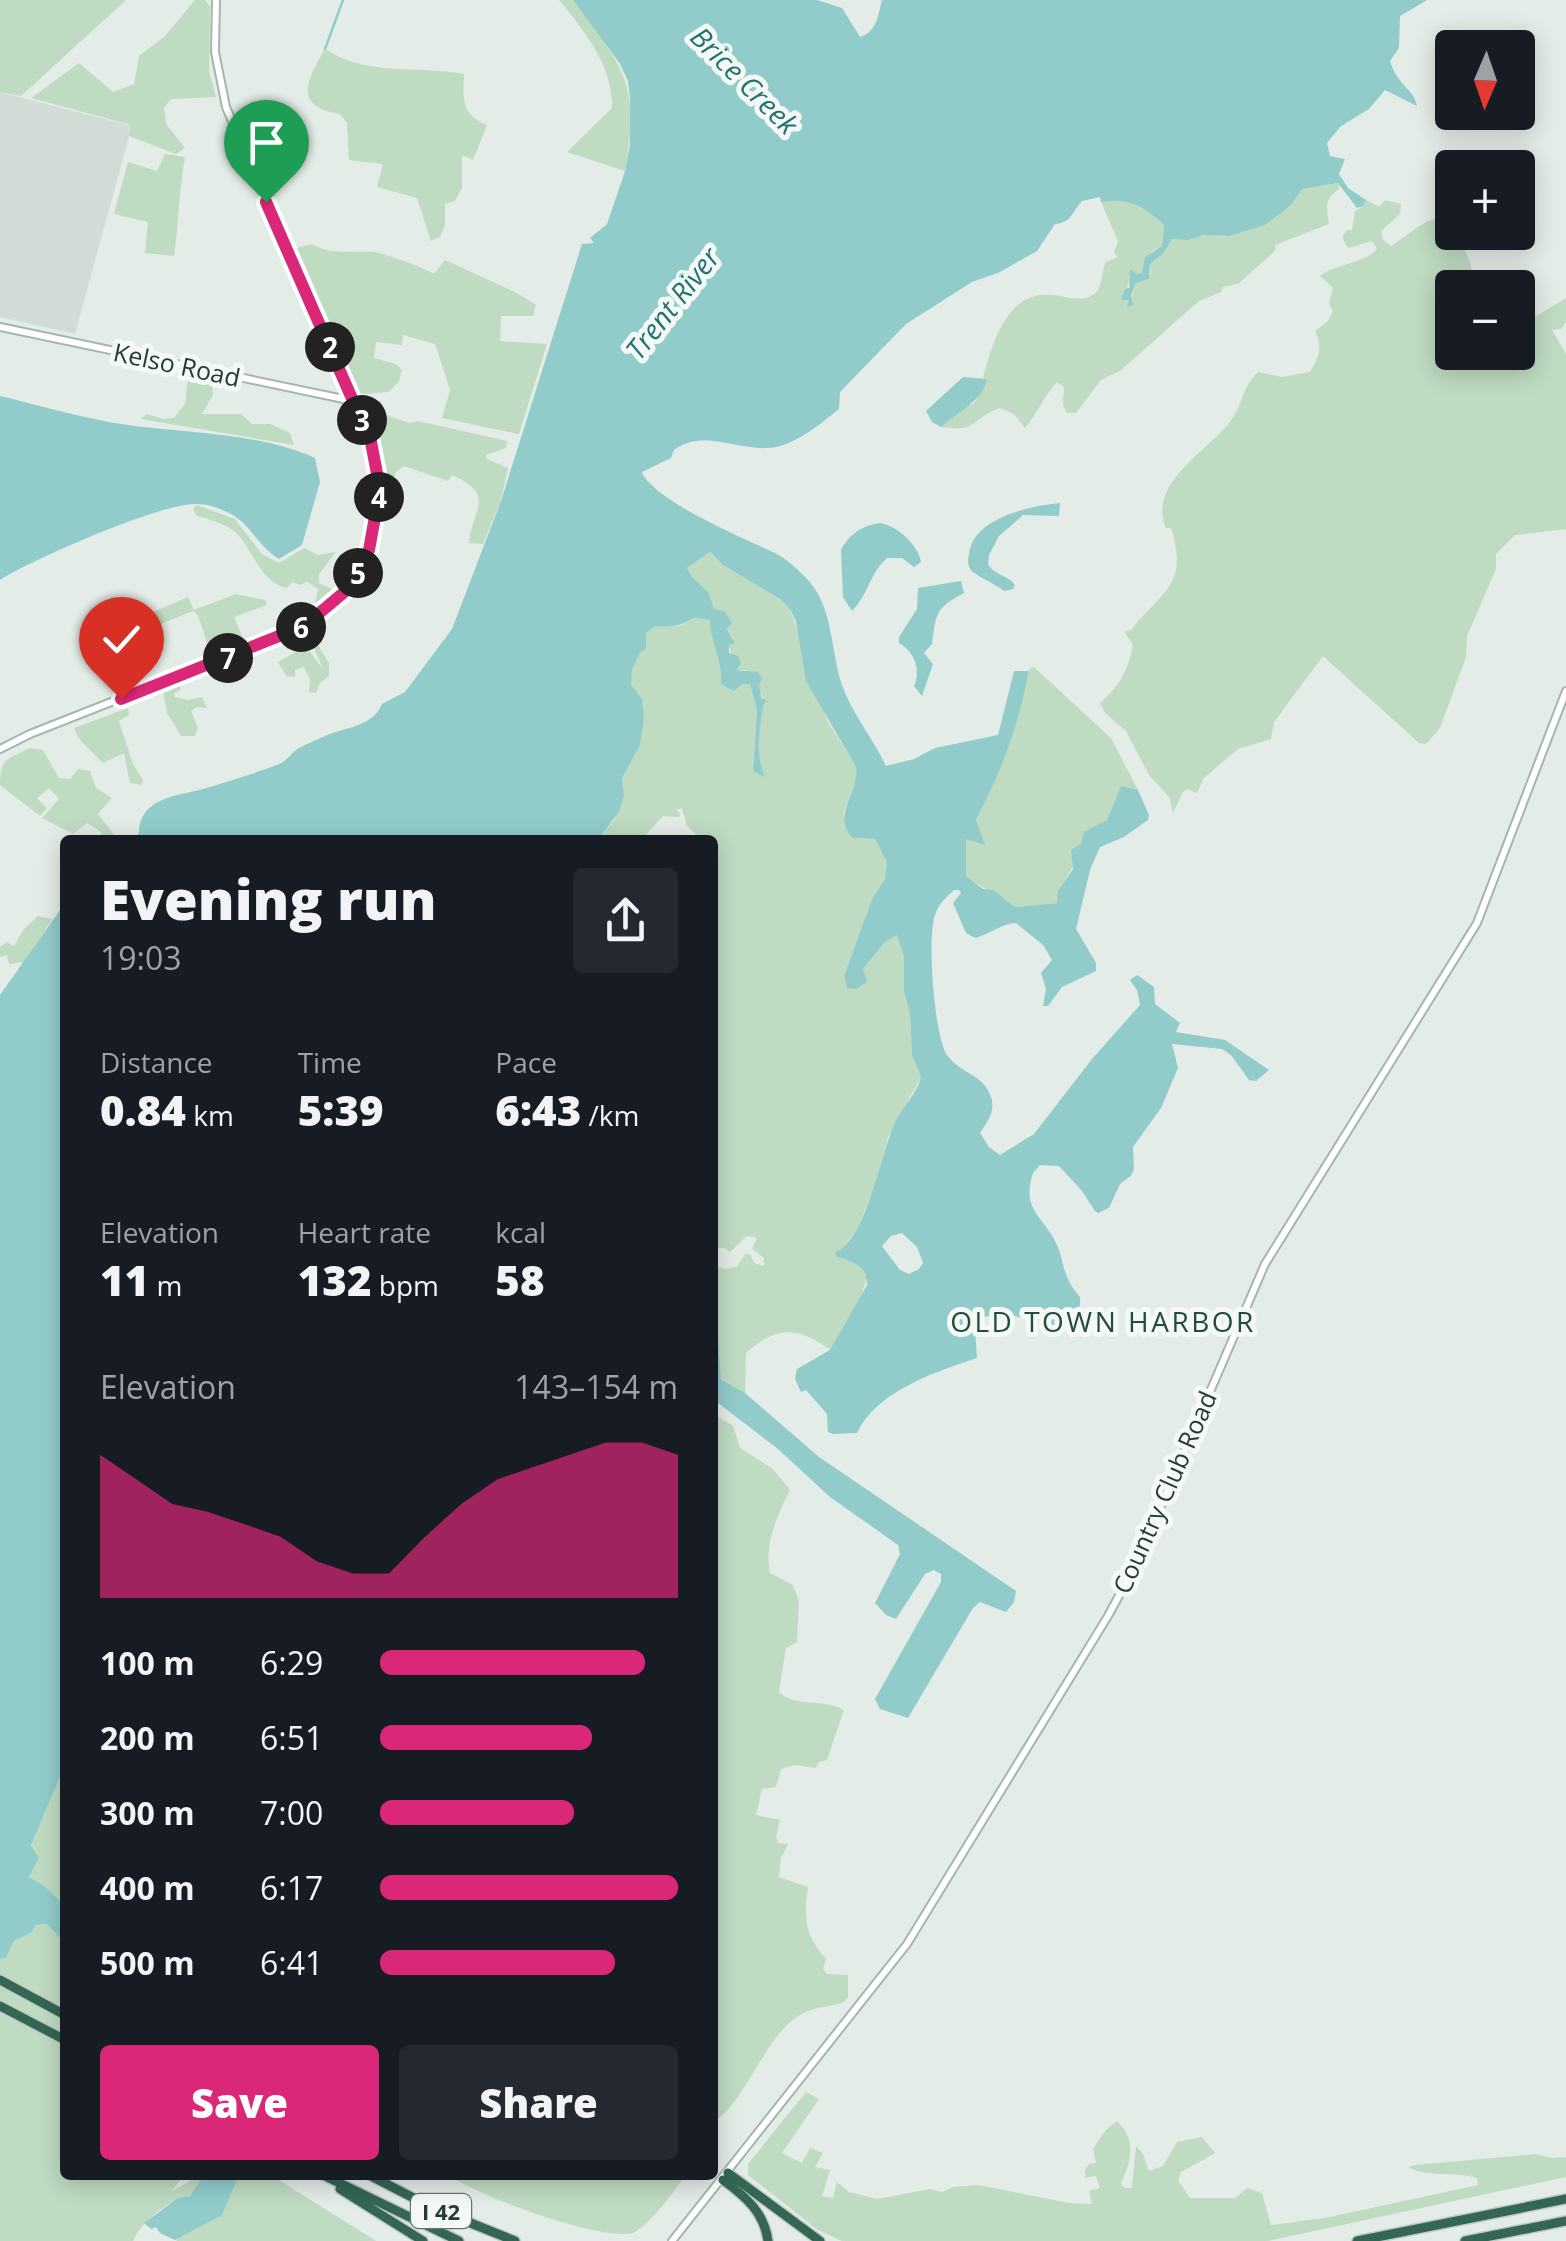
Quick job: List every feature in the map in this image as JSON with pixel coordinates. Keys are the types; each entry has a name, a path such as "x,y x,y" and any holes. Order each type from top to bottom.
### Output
{"highway":[{"path":"0,1980 60,2012"},
{"path":"0,2006 60,2037"},
{"path":"726,2176 755,2206 768,2241"},
{"path":"726,2176 820,2241"},
{"path":"328,2180 423,2241"},
{"path":"331,2180 459,2241"},
{"name":"I 42","path":"379,2180 431,2207 515,2241"},
{"path":"1357,2241 1566,2198"},
{"path":"1465,2241 1566,2221"}],"street":[{"path":"0,750 30,734 278,639 316,618 338,600 369,550 379,505 375,458 226,107 214,52 216,0"},
{"name":"Kelso Road","path":"0,327 353,400"},
{"name":"Country Club Road","path":"672,2241 922,1922 1125,1586 1265,1264 1476,922 1566,691"}],"shaded area":[{"path":"0,92 132,126 75,334 0,317"}],"green space":[{"path":"0,0 126,0 21,96 0,92"},
{"path":"195,0 205,0 210,7 209,72 216,97 171,99 164,108 166,124 185,148 176,154 129,136 131,125 31,98 79,63 113,92 134,84 139,56 165,36"},
{"path":"559,0 573,0 624,78 631,116 625,171 567,152 612,108 602,63"},
{"path":"325,49 341,58 375,67 464,74 468,111 487,125 473,160 462,155 462,188 455,201 445,204 445,225 440,237 431,241 417,198 377,187 383,164 349,160 347,123 340,114 325,111 310,99 309,82"},
{"path":"165,154 185,157 174,256 145,253 148,222 114,214 128,162 157,171"},
{"path":"1339,183 1327,205 1329,224 1275,245 1276,250 1238,284 1223,287 1221,292 1199,301 1120,371 1101,380 1076,413 1067,413 1063,405 1064,387 1057,382 1025,428 1014,414 1000,408 969,426 941,427 955,412 974,403 987,379 983,378 997,335 1013,310 1036,296 1082,299 1098,290 1106,262 1118,257 1114,252 1118,241 1101,202 1136,204 1164,225 1162,246 1152,251 1142,273 1136,275 1131,270 1125,299 1130,304 1136,283 1151,274 1150,264 1163,254 1172,239 1242,233 1270,219 1302,189"},
{"path":"1366,200 1379,207 1385,200 1401,204 1400,214 1381,231 1383,240 1391,246 1435,219 1435,250 1464,250 1470,261 1472,270 1435,270 1435,370 1535,370 1535,317 1566,298 1566,322 1561,329 1552,330 1566,354 1566,529 1515,535 1496,554 1496,569 1467,636 1466,657 1440,728 1426,744 1419,743 1323,656 1274,722 1271,739 1238,749 1204,778 1197,793 1188,789 1182,793 1173,813 1169,797 1149,775 1126,731 1105,713 1100,703 1118,684 1129,662 1133,645 1124,631 1131,630 1175,575 1176,547 1162,511 1165,496 1184,468 1232,419 1258,372 1282,377 1310,372 1319,352 1315,331 1333,311 1329,304 1333,288 1320,276 1377,249 1372,241 1348,248 1342,237 1352,230 1355,211"},
{"path":"312,244 335,251 380,253 434,274 445,260 536,305 533,316 501,316 500,341 547,344 519,434 442,418 450,390 435,344 403,335 402,345 376,342 374,358 396,364 402,370 399,381 389,392 360,394 294,249"},
{"path":"189,372 212,379 213,395 202,414 241,414 252,424 270,424 290,433 294,445 141,419 147,414 174,418 185,404"},
{"path":"367,408 409,423 418,421 507,441 506,448 486,455 508,468 501,500 483,544 469,543 479,503 474,489 466,482 452,475 448,481 404,466 396,472 386,493"},
{"path":"197,505 235,519 262,554 279,563 304,548 318,555 336,552 319,574 319,583 338,592 323,610 315,605 318,589 307,582 292,582 287,588 278,585 265,574 236,533 197,516 193,509"},
{"path":"710,552 723,565 790,609 827,720 856,767 858,776 843,814 853,838 875,839 887,862 885,879 872,899 844,976 847,988 885,942 897,934 904,957 912,1055 921,1077 888,1137 877,1182 856,1230 837,1257 855,1263 867,1278 858,1304 830,1350 808,1337 787,1332 757,1344 746,1353 745,1393 721,1378 718,1267 737,1267 745,1254 764,1266 764,1258 752,1249 757,1238 747,1236 730,1252 718,1248 718,835 697,835 687,826 682,808 676,810 679,817 663,816 646,835 602,835 615,819 624,796 622,778 640,745 630,685 646,633 655,626 676,626 694,618 710,620 721,684 750,684 757,710 753,771 763,775 758,741 767,704 746,670 736,670 729,645 734,639 727,629 732,623 714,609 687,568"},
{"path":"236,594 265,600 267,605 234,617 243,639 264,632 273,637 223,658 211,655 198,615 193,611 153,627 148,614 188,597 194,610"},
{"path":"310,632 329,663 329,676 316,693 309,692 310,680 304,667 295,670 295,677 286,676 278,662 296,652 294,644 301,640 323,669"},
{"path":"1034,667 1111,738 1138,790 1121,787 1107,820 1086,840 1057,903 1015,907 966,877 966,838 984,844 976,821 1001,765 1030,668"},
{"path":"180,686 175,697 202,697 207,708 191,711 198,728 195,736 181,736 167,713 163,691"},
{"path":"128,708 129,715 119,721 133,764 143,780 141,785 130,783 124,753 103,763 79,739 74,728"},
{"path":"30,748 43,750 59,778 70,779 78,769 90,771 96,788 112,798 98,814 114,835 101,835 87,823 73,834 42,818 59,799 49,788 37,798 47,808 40,816 0,785 4,764"},
{"path":"38,916 52,919 25,962 9,964 7,955 0,957 0,947 7,942 14,946"},
{"path":"718,1417 733,1426 740,1448 773,1469 790,1490 776,1520 769,1551 770,1573 793,1585 799,1601 797,1642 786,1648 779,1692 793,1700 844,1710 827,1760 819,1762 816,1768 795,1765 781,1769 776,1787 762,1789 756,1815 780,1820 778,1843 788,1844 781,1858 779,1877 808,1887 808,1927 826,1959 823,1969 827,1974 848,1975 848,1997 844,2002 804,2013 785,2027 718,2119"},
{"path":"60,1777 60,1901 29,1878 31,1847"},
{"path":"47,1924 60,1938 60,2180 180,2180 172,2191 190,2180 201,2180 190,2196 157,2212 133,2241 0,2241 0,1959 6,1958 14,1941 31,1933 36,1925"},
{"path":"806,2092 819,2099 782,2153 802,2163 810,2148 823,2153 815,2167 830,2170 822,2196 833,2198 837,2182 849,2192 877,2199 978,2185 1092,2204 1089,2191 1100,2188 1096,2176 1085,2178 1085,2170 1096,2163 1093,2149 1117,2121 1130,2143 1121,2184 1124,2188 1132,2188 1136,2146 1149,2171 1163,2166 1177,2142 1202,2137 1215,2153 1181,2172 1178,2180 1190,2198 1235,2198 1247,2188 1262,2193 1271,2225 1325,2218 1478,2185 1477,2178 1408,2167 1415,2165 1536,2154 1566,2157 1566,2177 1268,2241 842,2241 818,2230 748,2175 748,2164"},
{"path":"234,2180 279,2180 376,2241 176,2241"},
{"path":"456,2180 682,2180 640,2228 633,2233 616,2234 539,2215"}],"water":[{"path":"573,0 817,0 842,8 860,37 873,27 882,0 1427,0 1400,16 1399,48 1390,61 1417,106 1385,90 1369,109 1341,126 1327,143 1330,156 1345,159 1339,174 1348,188 1366,200 1363,206 1357,208 1338,183 1302,189 1291,205 1265,225 1230,236 1172,239 1163,254 1150,264 1149,279 1136,283 1131,296 1133,305 1127,307 1129,300 1121,300 1129,288 1130,269 1142,273 1145,257 1162,246 1164,225 1128,202 1101,202 1100,197 1082,201 1068,219 1055,224 1037,251 998,273 972,282 906,324 840,392 839,409 806,434 768,448 696,441 674,450 671,458 642,472 650,483 682,507 783,558 814,588 826,614 846,696 886,766 914,759 935,748 998,735 1014,671 1029,671 1008,748 976,820 985,845 966,839 966,876 983,889 993,890 1015,907 1057,903 1058,891 1073,869 1071,850 1081,844 1084,832 1107,820 1121,786 1138,790 1148,820 1124,837 1100,847 1090,870 1076,929 1096,963 1096,971 1062,987 1048,1006 1043,1006 1046,989 1041,973 1052,960 1043,945 1016,923 975,938 966,933 953,903 961,893 959,890 954,890 936,911 932,964 942,1044 958,1066 988,1089 992,1112 980,1133 989,1147 1000,1155 1034,1134 1140,1005 1130,980 1137,975 1154,987 1155,1004 1180,1023 1176,1032 1225,1040 1269,1070 1256,1081 1249,1080 1222,1049 1172,1044 1178,1068 1161,1108 1133,1147 1131,1176 1120,1184 1109,1208 1095,1211 1059,1166 1040,1165 1033,1173 1031,1202 1054,1239 1069,1281 1080,1297 1074,1321 1062,1330 1005,1313 983,1317 975,1330 977,1358 927,1376 893,1394 866,1418 857,1433 828,1432 827,1414 806,1390 801,1392 795,1379 797,1369 830,1350 867,1285 862,1269 835,1253 856,1231 894,1125 921,1077 912,1055 904,957 897,935 885,942 863,969 867,982 856,989 847,988 844,976 872,899 885,879 887,862 875,839 853,838 847,829 845,812 856,767 806,681 796,622 780,599 723,565 710,552 687,568 708,592 714,609 725,612 732,623 727,629 735,643 729,645 729,653 738,656 741,664 736,670 758,672 762,679 761,697 768,702 764,704 759,742 765,777 753,771 757,710 750,684 742,684 734,691 721,684 710,620 694,618 678,625 655,626 646,633 646,649 640,652 632,670 631,685 642,699 640,745 622,778 624,796 619,812 602,835 137,835 147,811 164,799 277,765 304,745 367,721 382,704 405,692 452,629 501,501 582,244 594,243 590,238 607,224 625,171 630,145 628,81","holes":["902,1233 917,1247 923,1263 909,1274 900,1270 882,1246 891,1236"]},
{"path":"963,377 987,379 985,387 969,406 941,427 932,422 926,411"},
{"path":"0,396 112,422 270,443 315,458 320,482 302,545 279,559 242,522 217,508 197,504 156,512 97,534 0,580"},
{"path":"1060,503 1059,516 1023,515 999,536 988,564 1015,585 1013,589 1004,591 971,570 968,560 973,542 991,523 1019,511"},
{"path":"880,523 906,537 921,562 914,567 902,558 887,558 852,611 843,597 841,550 857,531"},
{"path":"961,581 964,593 939,613 932,644 924,653 933,664 922,696 914,686 915,662 899,643 899,637 917,609 918,588"},
{"path":"60,910 60,1777 31,1846 39,1858 29,1877 60,1901 60,1938 47,1924 36,1925 31,1933 14,1941 6,1958 0,1959 0,995"},
{"path":"718,1335 721,1379 745,1393 819,1457 1016,1591 1006,1612 980,1602 973,1608 908,1718 880,1709 875,1699 941,1582 941,1574 934,1570 925,1574 896,1619 886,1615 875,1603 900,1554 898,1545 830,1497 778,1449 718,1403"},
{"path":"201,2180 237,2180 222,2215 175,2240 144,2223 178,2198 190,2196"}],"waterway":[{"path":"325,49 343,0"}],"district":[{"name":"OLD TOWN HARBOR","path":"1103,1321"}],"route":[{"path":"121,699 304,626 348,589 369,550 380,489 371,442 266,202"}],"water label":[{"name":"Brice Creek","path":"745,80"},
{"name":"Trent River","path":"672,303"}]}
